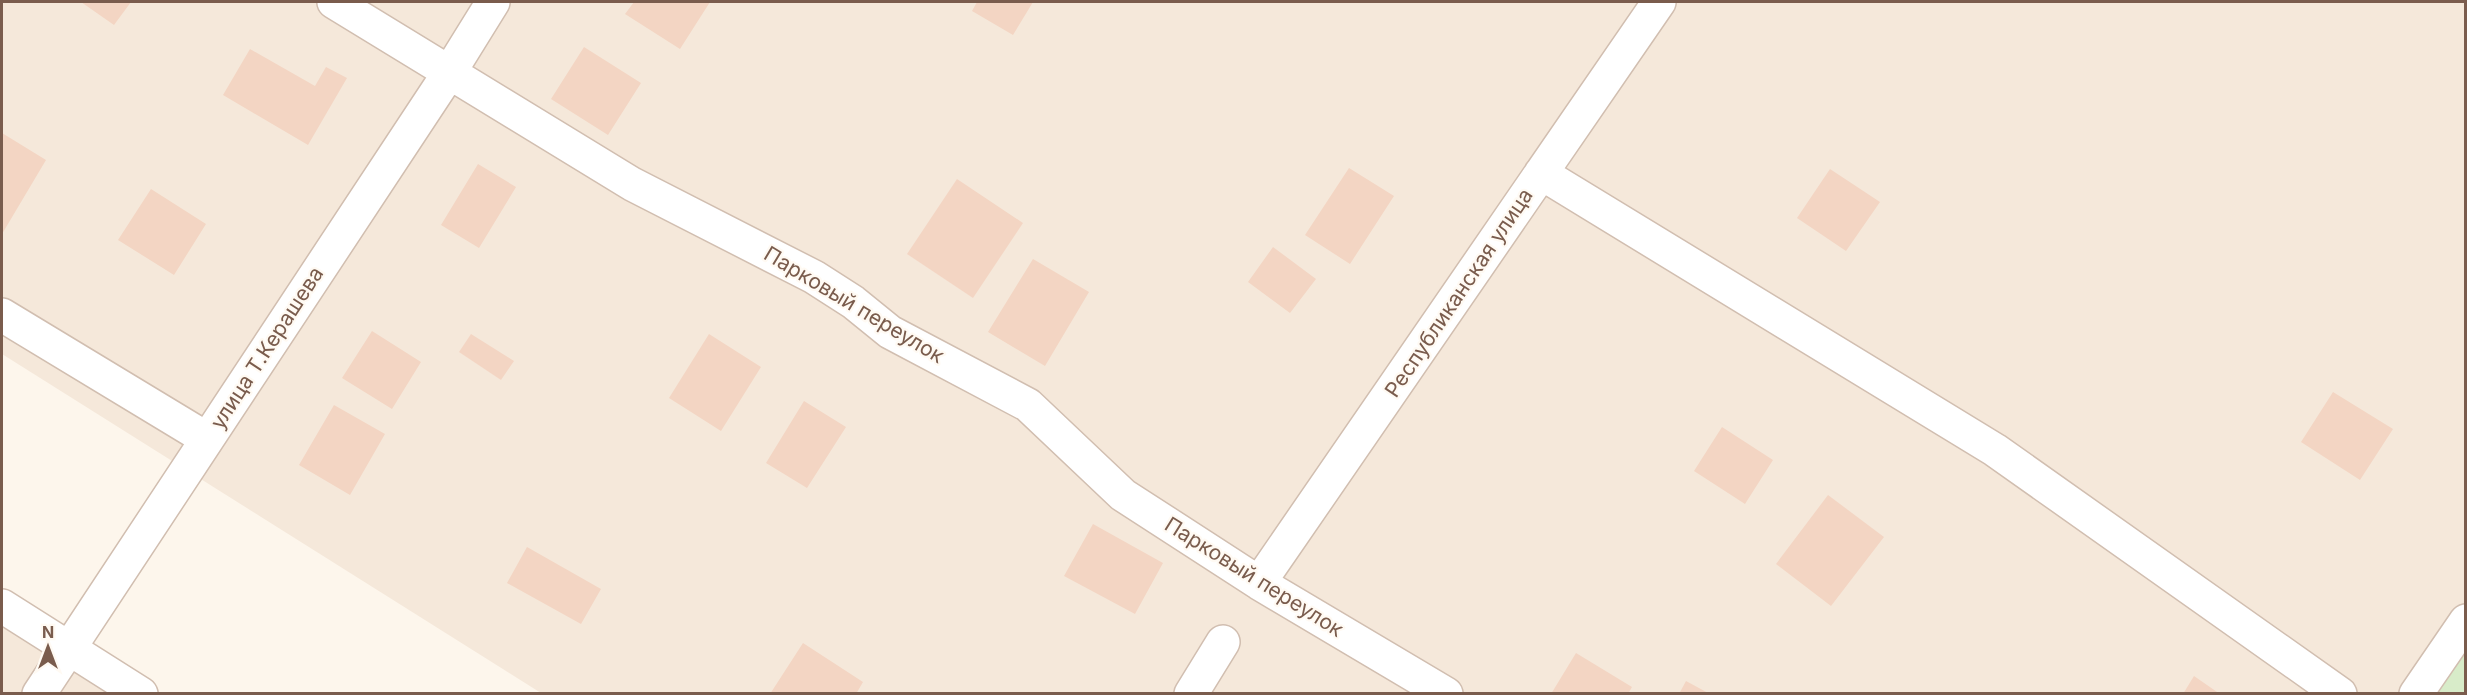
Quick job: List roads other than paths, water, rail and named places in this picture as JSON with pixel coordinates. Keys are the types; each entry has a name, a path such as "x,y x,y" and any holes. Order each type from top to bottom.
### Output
{"street":[{"name":"Парковый переулок","path":"334,2 632,184 814,277 853,302 890,332 1028,405 1124,495 1259,584 1446,693"},
{"name":"улица Т.Керашева","path":"39,693 449,73 493,2"},
{"name":"Республиканская улица","path":"1259,584 1659,2"},
{"path":"1541,173 1995,450 2340,693"},
{"path":"2,315 207,439"},
{"path":"2,606 141,693"},
{"path":"2416,693 2466,621"},
{"path":"1191,693 1223,642"}]}
